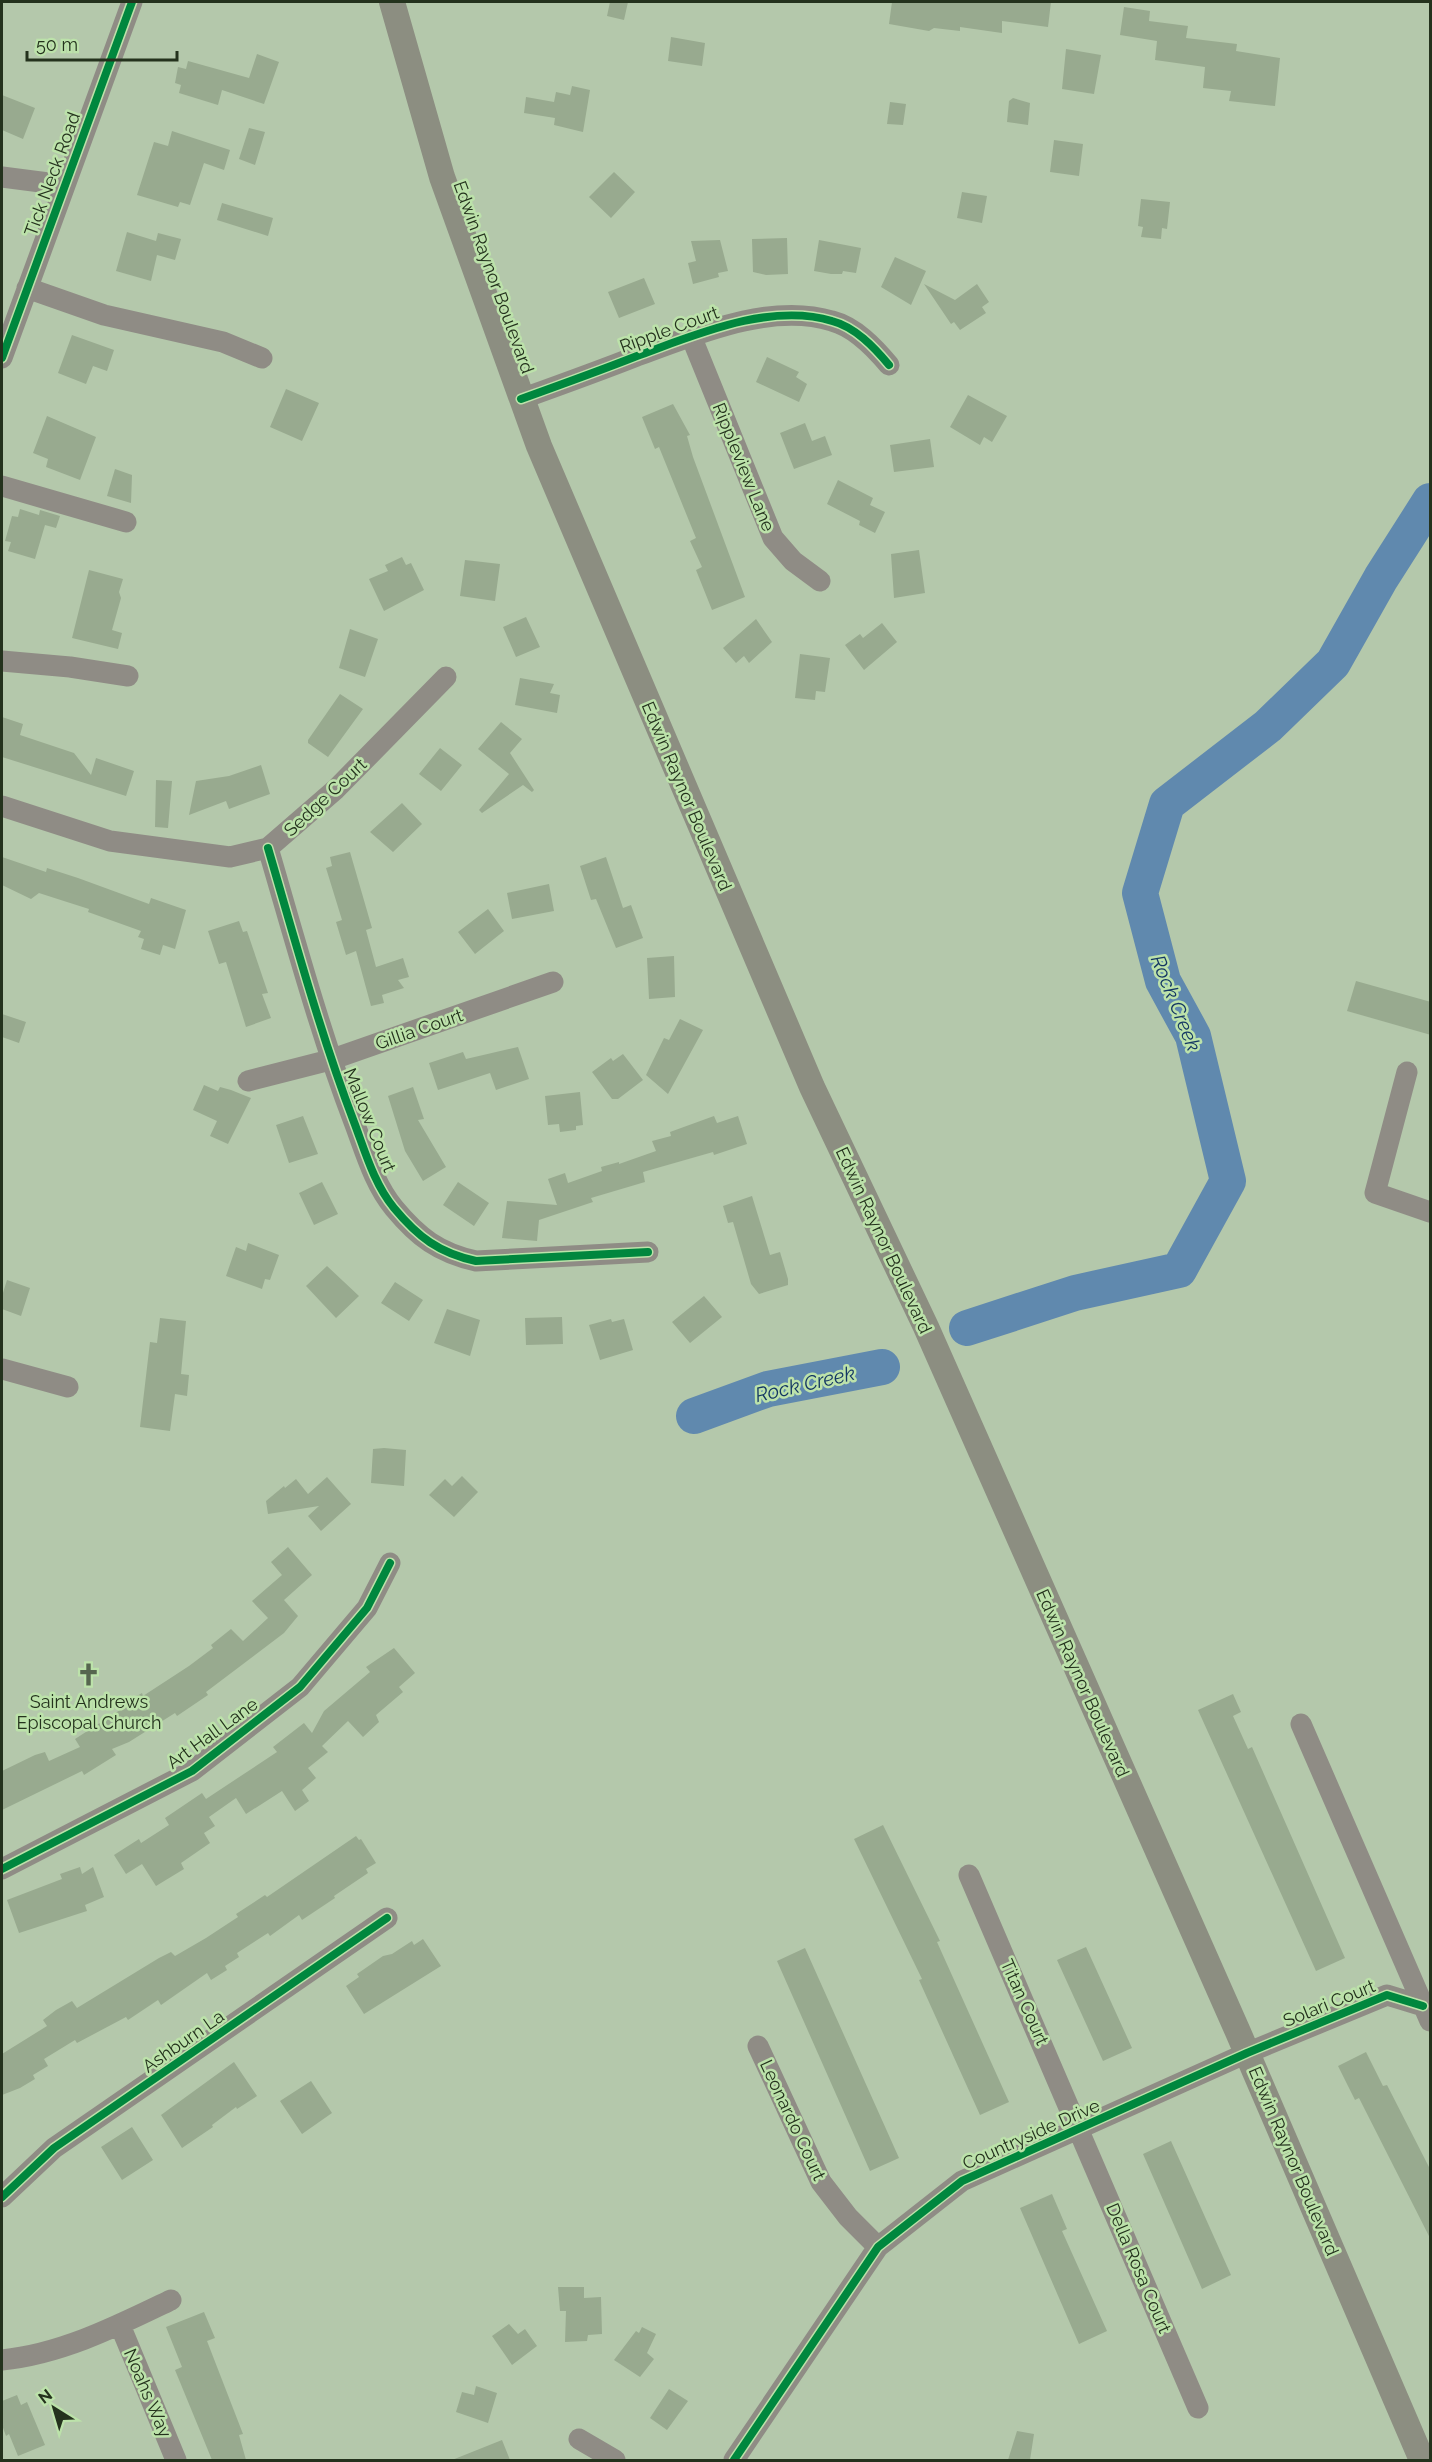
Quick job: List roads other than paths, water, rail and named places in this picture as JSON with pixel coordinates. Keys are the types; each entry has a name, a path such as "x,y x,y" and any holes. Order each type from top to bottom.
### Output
{"main road":[{"name":"Edwin Raynor Boulevard","path":"392,2 442,177 521,399 650,711 813,1087 926,1327 1247,2053 1422,2460"}],"street":[{"name":"Tick Neck Road","path":"2,358 132,2"},
{"path":"2,177 64,184"},
{"path":"27,288 104,315 223,342 262,358"},
{"name":"Ripple Court","path":"521,399 691,336 739,321 781,316 832,321 855,332 875,348 889,365"},
{"name":"Rippleview Lane","path":"691,336 773,538 793,561 820,581"},
{"path":"2,486 126,522"},
{"path":"2,661 70,667 128,676"},
{"name":"Sedge Court","path":"2,807 110,841 230,857 268,848 336,789 446,677"},
{"name":"Mallow Court","path":"268,848 330,1060 375,1177 393,1207 422,1237 450,1255 476,1261 648,1252"},
{"name":"Gillia Court","path":"248,1081 330,1060 552,982"},
{"path":"1407,1072 1375,1193 1431,1212"},
{"path":"2,1369 68,1387"},
{"name":"Art Hall Lane","path":"2,1869 192,1771 300,1687 367,1608 390,1563"},
{"name":"Solari Court","path":"1301,1724 1427,2014"},
{"name":"Titan Court","path":"969,1875 1080,2128"},
{"name":"Ashburn La","path":"2,2197 54,2148 387,1918"},
{"name":"Solari Court","path":"1247,2053 1387,1995 1427,2014"},
{"name":"Leonardo Court","path":"758,2046 821,2182 848,2217 878,2247"},
{"name":"Countryside Drive","path":"734,2460 878,2247 962,2181 1247,2053"},
{"name":"Della Rosa Court","path":"1080,2128 1198,2408"},
{"name":"Noahs Way","path":"2,2360 54,2350 120,2325 171,2300"},
{"name":"Noahs Way","path":"120,2325 176,2460"},
{"path":"579,2439 615,2460"}],"waterway":[{"name":"Rock Creek","path":"967,1328 1075,1293 1179,1270 1228,1181 1193,1036 1163,981 1140,893 1167,804 1268,726 1333,663 1381,578 1430,501"},
{"name":"Rock Creek","path":"694,1416 768,1389 882,1367"}],"place":[{"name":"Saint Andrews Episcopal Church","path":"89,1675"}]}
